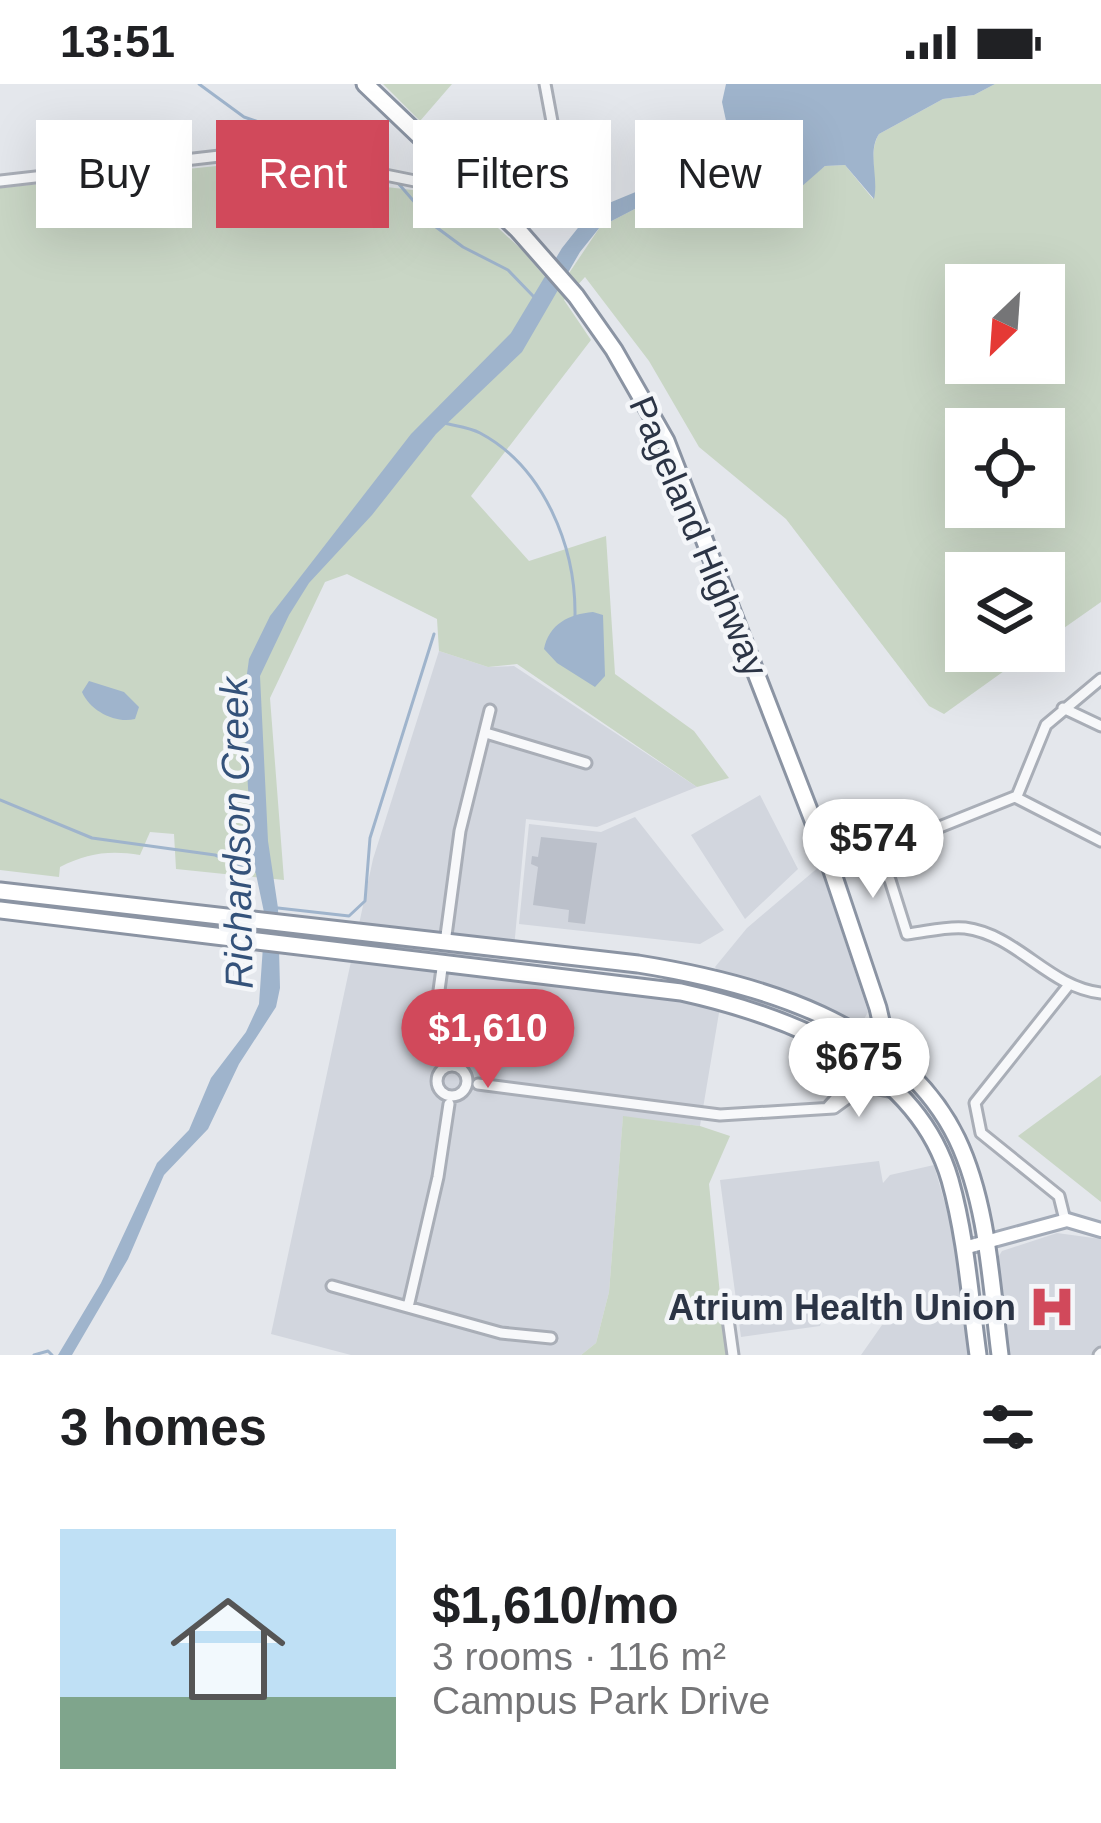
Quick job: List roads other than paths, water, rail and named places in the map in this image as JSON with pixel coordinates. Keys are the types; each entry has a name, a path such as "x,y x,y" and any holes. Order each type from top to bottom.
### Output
{"highway":[{"name":"Pageland Highway","path":"365,84 413,130"},
{"name":"Pageland Highway","path":"518,230 577,296 666,441 828,859 878,1008 884,1034 880,1049"},
{"path":"0,895 303,927 697,996 788,1024 865,1065 922,1124 942,1160 964,1249 978,1355"},
{"path":"0,910 341,950 562,956 703,976 857,1031 924,1088 958,1141 985,1242 1000,1355"},
{"path":"620,983 648,979 695,984 703,976"},
{"path":"697,996 710,988 805,1010"},
{"path":"865,1065 880,1049"}],"main road":[{"path":"964,1249 1065,1220 1101,1230"}],"street":[{"path":"518,230 553,188 556,143 544,84"},
{"path":"0,181 246,152 286,155 413,181"},
{"path":"1101,679 1046,725 1015,797 872,854 890,880 908,934 971,929 1011,946 1069,986 1101,993"},
{"path":"1063,708 1101,726"},
{"path":"490,710 460,831 437,1005 447,1064 466,1083 720,1115 844,1104 864,1086 898,1096"},
{"path":"486,733 586,763"},
{"path":"1015,797 1101,841"},
{"path":"1065,1220 1059,1196 980,1133 975,1103 1069,986"},
{"path":"447,1064 437,1082 449,1098"},
{"path":"828,1107 865,1065"},
{"path":"408,1307 438,1177 449,1098 466,1083"},
{"path":"332,1286 501,1333 551,1338"},
{"path":"728,1318 733,1355"}],"water":[{"path":"726,84 995,84 974,95 943,99 879,134 874,149 874,199 845,165 825,166 803,185 803,120 726,120 722,102"},
{"path":"635,192 635,209 611,221 611,202"},
{"path":"578,228 599,228 580,252 522,352 436,434 372,515 309,583 260,676 268,841 278,908 280,988 276,1007 239,1064 208,1129 164,1175 128,1259 72,1355 58,1355 101,1283 157,1163 189,1130 211,1078 246,1032 259,1004 265,917 252,855 243,703 249,659 270,616 411,434 511,333"},
{"path":"593,612 603,615 605,676 595,687 544,649 561,622"},
{"path":"89,681 124,692 139,707 135,719 120,720 97,710 82,692"}],"waterway":[{"path":"199,84 253,120"},
{"path":"398,183 436,227 508,270 535,298"},
{"path":"444,423 476,431 502,448 538,488 552,511 570,563 575,616"},
{"name":"Richardson Creek","path":"278,908 349,916 365,901 370,838 434,634"},
{"name":"Richardson Creek","path":"0,800 92,838 215,855 255,871"},
{"path":"34,1355 48,1351 52,1355"}],"place":[{"name":"Atrium Health Union","path":"1052,1307"}]}
